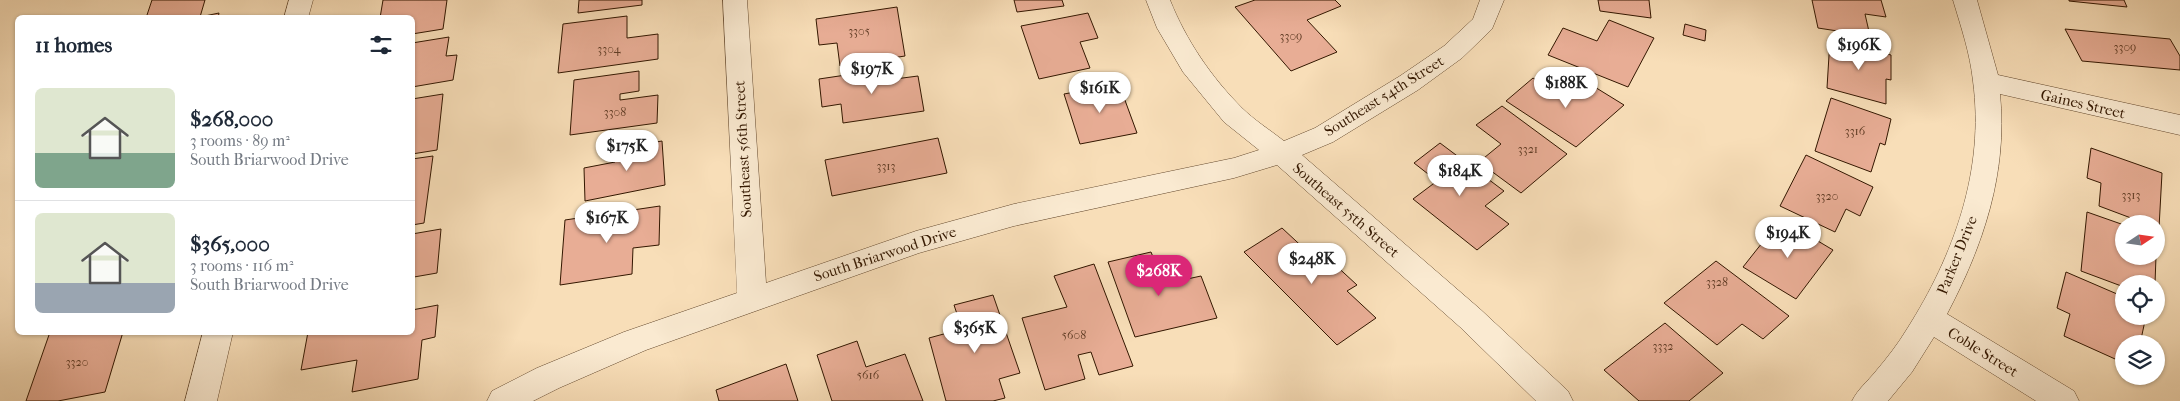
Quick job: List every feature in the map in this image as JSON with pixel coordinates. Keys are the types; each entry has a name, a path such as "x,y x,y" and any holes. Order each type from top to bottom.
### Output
{"street":[{"path":"297,15 301,0"},
{"name":"Southeast 56th Street","path":"735,0 752,298"},
{"name":"Southeast 55th Street","path":"1158,0 1169,28 1192,66 1233,114 1281,153 1470,318 1557,401"},
{"name":"Southeast 54th Street","path":"1281,153 1324,135 1409,83 1453,52 1483,23 1492,0"},
{"name":"Parker Drive","path":"1868,401 1888,382 1930,319 1955,266 1974,219 1985,165 1987,125 1986,82 1977,38 1965,0"},
{"name":"Gaines Street","path":"1986,82 2180,125"},
{"name":"South Briarwood Drive","path":"503,401 548,378 635,341 752,298 916,242 1014,214 1234,168 1281,153"},
{"name":"Coble Street","path":"1930,319 2063,401"},
{"path":"201,401 217,335"}],"building":[{"path":"152,0 205,0 201,15 147,15"},
{"path":"383,0 447,0 443,29 415,34 415,15 380,15"},
{"path":"579,0 642,0 642,5 578,13"},
{"path":"1014,0 1062,0 1064,6 1017,12"},
{"path":"1255,0 1335,0 1341,6 1307,20 1337,52 1291,71 1235,7"},
{"path":"1598,0 1649,0 1651,18 1600,11"},
{"path":"1812,0 1881,0 1886,17 1865,14 1870,36 1818,28"},
{"path":"2124,0 2127,7 2069,1"},
{"path":"897,7 905,56 840,66 837,43 819,45 816,19"},
{"path":"1088,13 1098,38 1080,42 1090,68 1039,79 1021,26"},
{"path":"627,16 627,38 658,34 658,59 558,73 563,24"},
{"path":"1609,20 1654,38 1628,87 1548,55 1563,28 1597,41"},
{"path":"1685,24 1706,30 1705,41 1683,35"},
{"path":"2065,29 2170,39 2180,56 2180,70 2082,61"},
{"path":"449,37 446,56 457,55 453,80 415,86 415,43"},
{"path":"1830,39 1891,55 1891,80 1886,79 1886,104 1827,88"},
{"path":"893,68 895,79 918,76 924,111 843,123 841,104 822,107 819,79"},
{"path":"639,71 639,91 620,94 620,100 658,95 657,123 570,135 574,80"},
{"path":"1533,78 1564,98 1585,81 1624,105 1576,147 1506,101"},
{"path":"1119,84 1137,133 1080,144 1064,94"},
{"path":"443,94 437,150 415,154 415,99"},
{"path":"1831,98 1891,119 1885,145 1880,143 1871,172 1815,151"},
{"path":"1502,106 1567,154 1521,193 1479,162 1501,144 1476,125"},
{"path":"938,138 947,173 832,196 825,160"},
{"path":"662,141 665,185 585,201 584,168 615,162 616,149"},
{"path":"1440,143 1504,191 1485,206 1509,224 1477,250 1413,199 1437,181 1414,163"},
{"path":"2091,148 2162,173 2160,215 2123,215 2099,206 2101,183 2087,178"},
{"path":"1806,155 1873,187 1860,216 1846,209 1835,232 1780,206"},
{"path":"433,156 424,223 415,224 415,159"},
{"path":"660,206 659,245 633,248 632,274 560,285 565,220"},
{"path":"2087,212 2115,222 2115,265 2156,265 2155,275 2115,275 2115,284 2081,271"},
{"path":"1781,219 1833,250 1796,299 1743,267"},
{"path":"1282,228 1310,254 1318,249 1357,285 1347,291 1376,318 1337,345 1244,252"},
{"path":"441,229 437,273 415,277 415,233"},
{"path":"1151,252 1164,284 1201,276 1217,318 1135,337 1108,262"},
{"path":"1716,261 1789,316 1763,339 1742,324 1717,345 1664,303"},
{"path":"1094,264 1133,366 1099,375 1091,352 1078,355 1085,379 1045,390 1022,318 1067,307 1054,276"},
{"path":"2066,272 2115,293 2115,325 2144,325 2142,335 2115,335 2115,359 2064,336 2070,314 2057,308"},
{"path":"993,295 1020,373 999,379 1005,398 993,401 946,401 929,338 962,329 954,305"},
{"path":"438,305 435,337 422,340 418,379 352,392 357,360 301,370 307,335 415,335 415,309"},
{"path":"1665,323 1723,373 1689,401 1639,401 1604,370"},
{"path":"49,335 122,335 105,392 58,401 26,401"},
{"path":"857,341 866,367 905,354 923,401 832,401 817,355"},
{"path":"786,364 798,401 719,401 716,390"}]}
